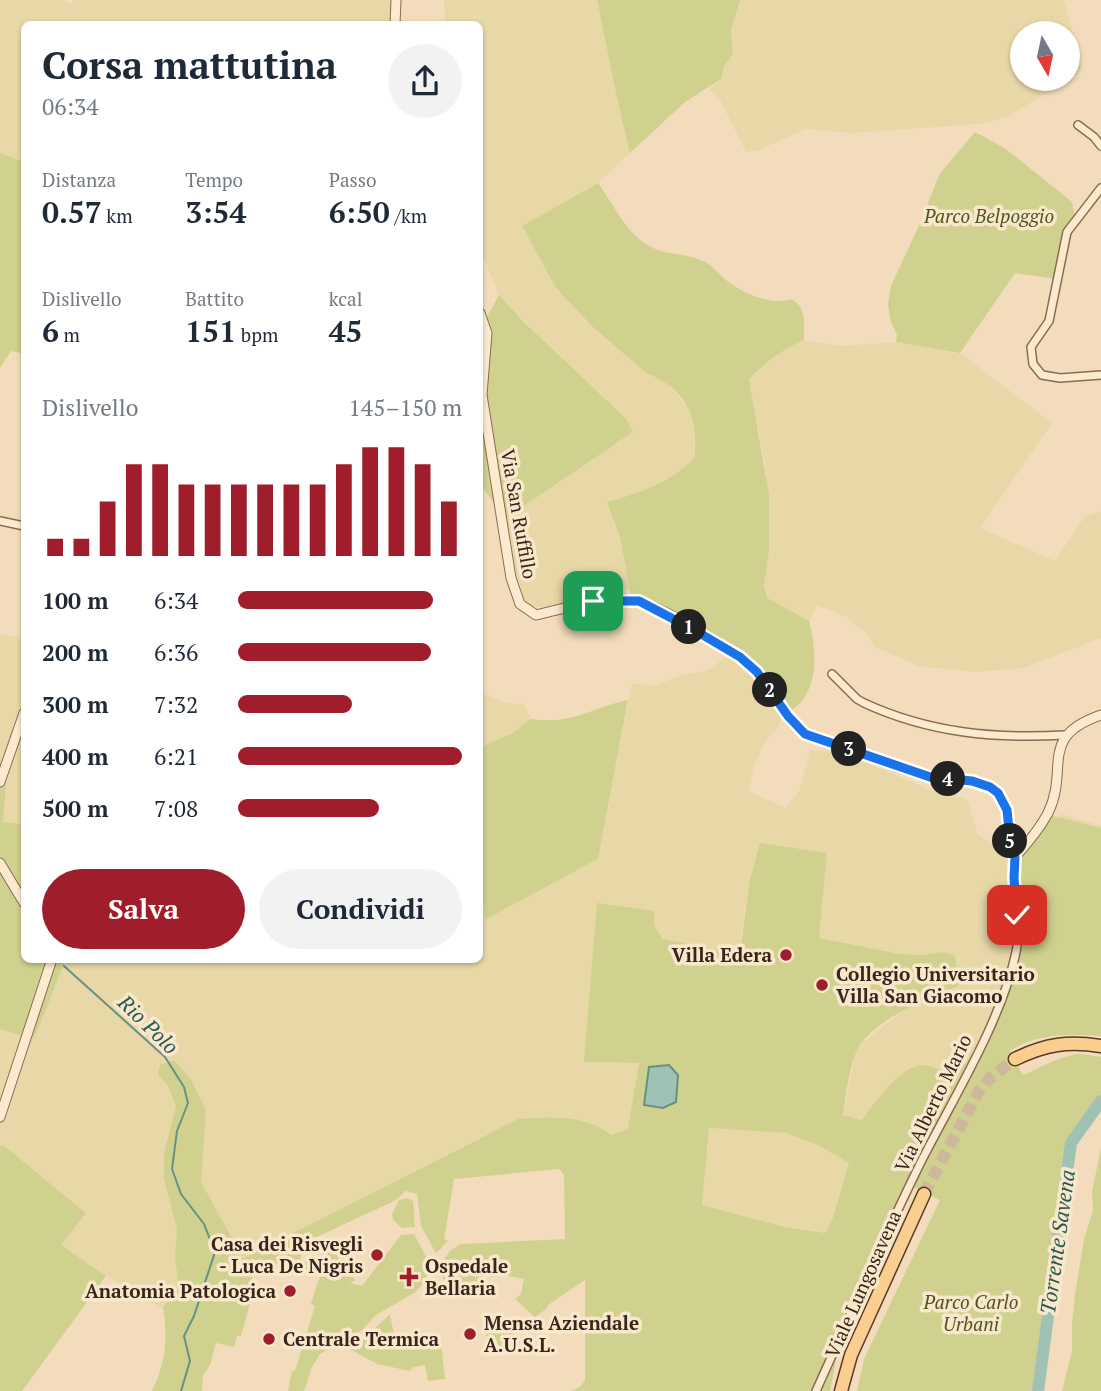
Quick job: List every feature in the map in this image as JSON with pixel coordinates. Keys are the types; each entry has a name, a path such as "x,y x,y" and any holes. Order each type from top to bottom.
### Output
{"main road":[{"path":"1015,1059 1047,1046 1085,1043 1101,1046"},
{"name":"Viale Lungosavena","path":"841,1391 845,1370 854,1348 924,1194"}],"street":[{"path":"395,21 396,0"},
{"path":"1079,125 1101,146"},
{"path":"1101,188 1068,232 1049,321 1031,347 1033,364 1042,375 1060,378 1101,374"},
{"name":"Via San Ruffillo","path":"483,320 488,333 483,385"},
{"name":"Via San Ruffillo","path":"483,401 511,578 520,604 536,615 593,601 639,601 740,657 757,672 788,716 805,734 930,777 972,781 990,787 998,793 1007,810 1011,850 1015,857"},
{"path":"0,521 21,524"},
{"path":"832,674 864,704 936,729 998,737 1065,735"},
{"path":"1015,857 1048,812 1065,735 1076,725 1101,715"},
{"path":"0,782 21,722"},
{"name":"Via Alberto Mario","path":"816,1391 921,1162 972,1064 1004,991 1016,951 1015,857"},
{"path":"0,863 21,898"},
{"path":"0,1117 51,963"}],"shaded area":[{"path":"0,0 64,0 70,4 74,0 393,0 392,21 21,21 21,162 0,153"},
{"path":"444,0 597,0 630,153 598,183 522,226 556,288 646,373 670,386 691,411 695,424 694,458 682,470 643,492 608,502 620,537 629,589 541,607 530,606 521,596 515,580 506,518 633,432 499,295 483,255 483,21 445,21"},
{"path":"740,0 1064,0 1070,21 1010,21 1010,91 1050,91 1007,117 979,124 852,133 805,129 759,150 746,152 720,100 709,89 721,79 724,66 733,54 731,30"},
{"path":"804,340 842,346 896,342 960,353 1052,423 980,528 1055,561 1085,516 1101,511 1101,638 1023,668 975,672 919,666 875,647 868,635 847,617 817,605 809,621 767,599 764,586 769,551 766,470 749,379 782,351"},
{"path":"0,635 21,637 21,824 3,822 6,783 0,782"},
{"path":"734,652 747,663 782,716 778,728 765,741 754,766 748,791 786,808 800,789 810,750 828,751 858,759 928,789 967,799 978,835 993,845 1008,849 1020,847 1052,825 1061,814 1101,826 1101,994 992,1025 965,1064 944,1069 922,1065 899,1076 879,1096 862,1120 843,1115 855,1055 862,1043 904,1010 958,986 942,952 900,954 819,938 827,853 760,844 750,879 739,948 732,952 662,939 654,925 654,911 585,1062 639,1063 629,1129 612,1135 601,1127 491,1132 239,1261 190,1325 106,1276 60,1245 86,1213 3,1145 0,1146 0,1029 34,1039 64,963 483,963 483,902 486,918 598,859 632,683 654,686 679,676 706,671"},
{"path":"483,695 506,703 524,704 531,719 511,734 483,746"},
{"path":"669,1065 678,1075 676,1102 663,1108 644,1105 649,1067"},
{"path":"709,1128 786,1133 818,1145 849,1163 832,1220 825,1233 785,1227 702,1205"}],"green space":[{"path":"597,0 740,0 731,30 733,54 724,66 721,79 685,102 630,153 619,107"},
{"name":"Parco Belpoggio","path":"975,132 1006,149 1072,202 1075,217 1057,279 1015,273 960,353 896,342 897,335 890,319 888,304 891,286 939,175"},
{"path":"0,153 21,161 21,353 11,351 0,368"},
{"path":"598,183 628,228 640,240 656,249 701,260 712,266 726,280 757,297 775,301 791,299 802,312 804,340 775,357 749,379 769,495 769,551 764,586 767,598 809,621 814,648 810,687 804,698 782,716 747,663 631,597 620,537 607,502 654,486 685,467 694,458 695,430 692,417 680,396 671,387 646,373 593,327 556,288 522,226"},
{"path":"499,295 626,419 633,432 506,518 483,488 483,324"},
{"path":"628,700 598,859 486,919 483,902 483,746 511,734 531,719 570,718"},
{"path":"0,782 6,783 3,822 21,824 21,963 64,963 34,1039 0,1029"},
{"name":"Parco Carlo Urbani","path":"1050,815 1101,828 1101,1036 1066,1035 1042,1038 1010,1051 1023,1075 1071,1055 1101,1057 1101,1101 1071,1143 1038,1391 857,1391 864,1359 940,1200 911,1186 840,1339 830,1391 571,1391 580,1387 585,1380 585,1280 535,1317 515,1299 521,1294 524,1279 498,1274 497,1277 483,1276 480,1287 444,1280 439,1270 440,1264 451,1250 461,1244 565,1239 564,1175 559,1169 454,1179 444,1239 448,1241 436,1253 421,1226 417,1194 406,1191 394,1201 306,1242 300,1260 309,1263 307,1270 275,1263 272,1270 256,1270 246,1290 253,1293 241,1336 237,1336 234,1347 216,1343 210,1365 203,1375 202,1391 152,1391 165,1350 163,1307 179,1288 175,1258 177,1229 164,1179 164,1153 176,1106 168,1086 158,1075 160,1065 174,1060 191,1079 206,1110 201,1182 238,1249 240,1260 518,1119 579,1120 612,1135 628,1129 639,1063 584,1062 597,903 654,911 654,925 662,939 736,951 741,944 750,879 760,843 827,853 819,938 900,954 942,952 954,955 959,974 958,986 885,1022 862,1043 855,1055 843,1115 862,1120 888,1087 905,1072 922,1065 943,1069 965,1064 985,1034 1016,951 1012,866","holes":["709,1128 786,1133 818,1145 849,1163 832,1220 825,1233 785,1227 702,1205"]},
{"path":"3,1145 86,1213 61,1245 106,1276 22,1391 0,1391 0,1146"},
{"path":"1101,1148 1101,1391 1062,1391 1072,1352 1075,1295 1084,1239 1093,1211 1092,1192"},
{"path":"407,1198 413,1201 415,1227 402,1228 393,1220 392,1214 399,1200"},
{"path":"414,1234 428,1260 426,1281 414,1293 376,1315 362,1330 320,1354 312,1367 304,1391 288,1391 292,1371 295,1371 315,1306 311,1304 316,1287 328,1263 320,1241 328,1237 339,1259 355,1280 350,1283 362,1286 401,1235"},
{"path":"390,1314 395,1340 409,1339 411,1347 441,1342 445,1379 428,1381 425,1365 413,1367 410,1371 377,1364 350,1349 350,1345 366,1337"},
{"path":"500,1320 510,1324 514,1334 510,1344 500,1348 490,1344 486,1334 490,1324"}],"waterway":[{"name":"Rio Polo","path":"64,966 165,1057 184,1087 188,1103 177,1131 172,1169 181,1194 204,1224 215,1252 194,1316 184,1336 190,1361 181,1391"},
{"name":"Torrente Savena","path":"1038,1391 1071,1143 1101,1101"}],"tunnel":[{"path":"924,1194 979,1091 989,1079 1015,1059"}],"place":[{"name":"Villa Edera","path":"786,955"},
{"name":"Collegio Universitario Villa San Giacomo","path":"822,985"},
{"name":"Casa dei Risvegli - Luca De Nigris","path":"377,1255"},
{"name":"Ospedale Bellaria","path":"409,1277"},
{"name":"Anatomia Patologica","path":"290,1291"},
{"name":"Mensa Aziendale A.U.S.L.","path":"470,1334"},
{"name":"Centrale Termica","path":"269,1339"}],"route":[{"path":"593,601 639,601 740,657 757,672 788,716 805,734 930,777 972,781 990,787 998,793 1007,810 1011,850 1015,857 1017,915"}]}
